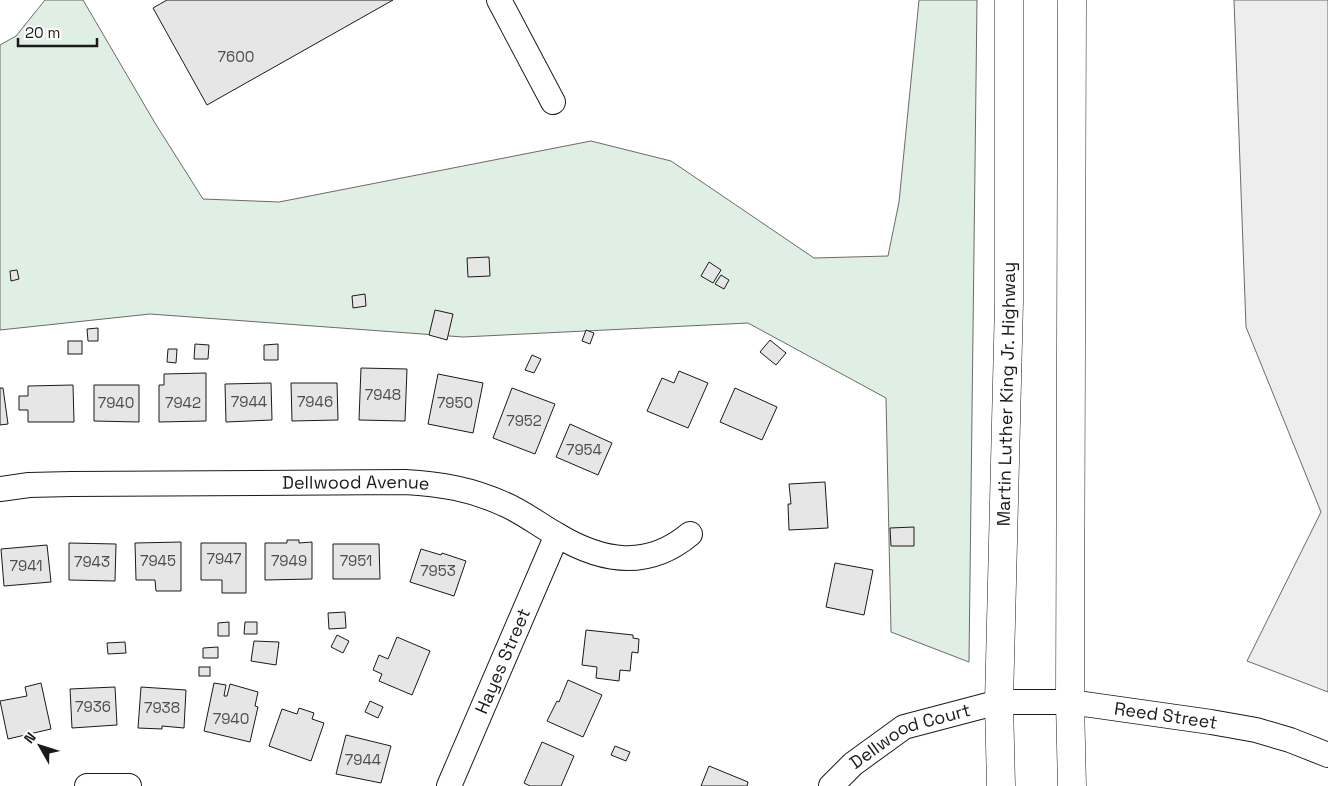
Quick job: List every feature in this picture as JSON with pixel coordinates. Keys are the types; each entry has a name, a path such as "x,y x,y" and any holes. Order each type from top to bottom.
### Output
{"main road":[{"name":"Martin Luther King Jr. Highway","path":"1001,786 999,702 1009,302 1009,0"},
{"path":"1072,0 1070,702 1072,786"}],"street":[{"path":"499,0 552,102"},
{"name":"Dellwood Avenue","path":"0,489 29,485 71,484 405,482 437,484 457,487 506,505 557,535 602,556 638,558 659,553 677,544 690,534"},
{"name":"Hayes Street","path":"449,786 557,535"},
{"name":"Reed Street","path":"999,702 1070,702 1256,730 1290,740 1328,755"},
{"name":"Dellwood Court","path":"831,786 853,764 904,727 999,702"},
{"path":"87,786 129,786"}],"green space":[{"path":"45,0 83,0 155,123 203,199 279,202 591,141 671,161 814,258 888,256 899,202 919,0 977,0 969,662 891,632 886,398 748,323 463,337 150,314 0,330 0,45 16,36"}],"shaded area":[{"path":"1234,0 1328,0 1328,692 1247,661 1321,512 1246,327"}],"building":[{"path":"167,0 393,0 207,105 153,8"},
{"path":"489,257 490,276 468,277 467,258"},
{"path":"709,262 721,270 713,283 701,276"},
{"path":"17,270 19,279 11,281 10,271"},
{"path":"721,275 729,280 724,289 715,284"},
{"path":"365,294 366,306 353,308 352,296"},
{"path":"435,310 453,314 447,340 429,335"},
{"path":"98,328 98,341 88,341 87,329"},
{"path":"586,330 594,333 590,344 582,341"},
{"path":"770,340 786,353 776,365 760,352"},
{"path":"68,341 82,341 82,354 68,354"},
{"path":"195,344 209,345 208,359 194,359"},
{"path":"278,344 278,360 264,360 264,345"},
{"path":"168,349 177,349 176,363 167,362"},
{"path":"532,355 541,359 534,373 525,370"},
{"path":"361,368 407,369 405,421 359,420"},
{"path":"679,371 708,383 688,428 647,411 662,378 674,383"},
{"path":"206,373 206,421 159,422 159,385 164,385 164,374"},
{"path":"438,374 483,383 473,433 428,424"},
{"path":"271,383 272,420 226,422 225,384"},
{"path":"291,383 337,383 338,420 292,421"},
{"path":"73,385 74,422 28,422 28,410 19,410 19,396 28,396 28,386"},
{"path":"94,385 139,385 139,422 94,421"},
{"path":"0,388 3,388 8,424 0,425"},
{"path":"512,388 555,404 535,454 493,438"},
{"path":"735,388 777,407 762,440 720,422"},
{"path":"570,424 612,443 598,475 556,457"},
{"path":"825,482 828,528 789,530 788,504 791,504 789,484"},
{"path":"914,527 914,546 891,546 890,528"},
{"path":"287,540 299,540 299,543 312,542 312,579 265,580 265,543 287,543"},
{"path":"181,542 181,591 156,591 155,580 136,580 135,543"},
{"path":"69,543 116,544 115,581 69,580"},
{"path":"201,543 246,543 246,593 222,593 222,580 201,580"},
{"path":"333,544 379,544 380,579 333,579"},
{"path":"47,545 51,582 4,586 1,549"},
{"path":"421,549 441,555 442,553 466,561 454,596 410,582"},
{"path":"835,563 873,570 864,615 826,607"},
{"path":"345,612 346,628 329,629 328,613"},
{"path":"229,622 229,636 218,636 218,623"},
{"path":"245,622 257,622 257,634 244,634"},
{"path":"586,630 633,635 633,638 639,639 638,653 632,652 630,671 620,670 619,681 596,678 597,667 582,665"},
{"path":"337,635 349,641 343,653 331,647"},
{"path":"397,637 430,651 412,695 379,681 382,674 373,670 379,655 388,659"},
{"path":"254,641 279,642 276,665 251,661"},
{"path":"125,642 126,653 108,654 107,643"},
{"path":"218,647 218,658 203,658 203,648"},
{"path":"199,667 210,667 210,676 199,676"},
{"path":"568,680 602,695 583,737 547,721 557,701 559,702"},
{"path":"41,683 51,729 8,739 0,701 27,696 25,687"},
{"path":"214,683 226,685 224,696 227,696 230,684 258,692 255,706 258,707 250,742 204,731"},
{"path":"115,687 117,725 72,728 70,689"},
{"path":"141,687 186,690 184,728 162,726 162,729 138,728"},
{"path":"370,701 383,707 378,718 365,712"},
{"path":"299,708 314,713 312,719 324,723 311,761 269,746 282,709 297,714"},
{"path":"346,735 391,746 381,783 336,774"},
{"path":"542,742 574,756 561,786 530,786 524,783"},
{"path":"615,746 630,752 626,761 611,755"},
{"path":"709,766 748,782 747,786 701,786"}]}
